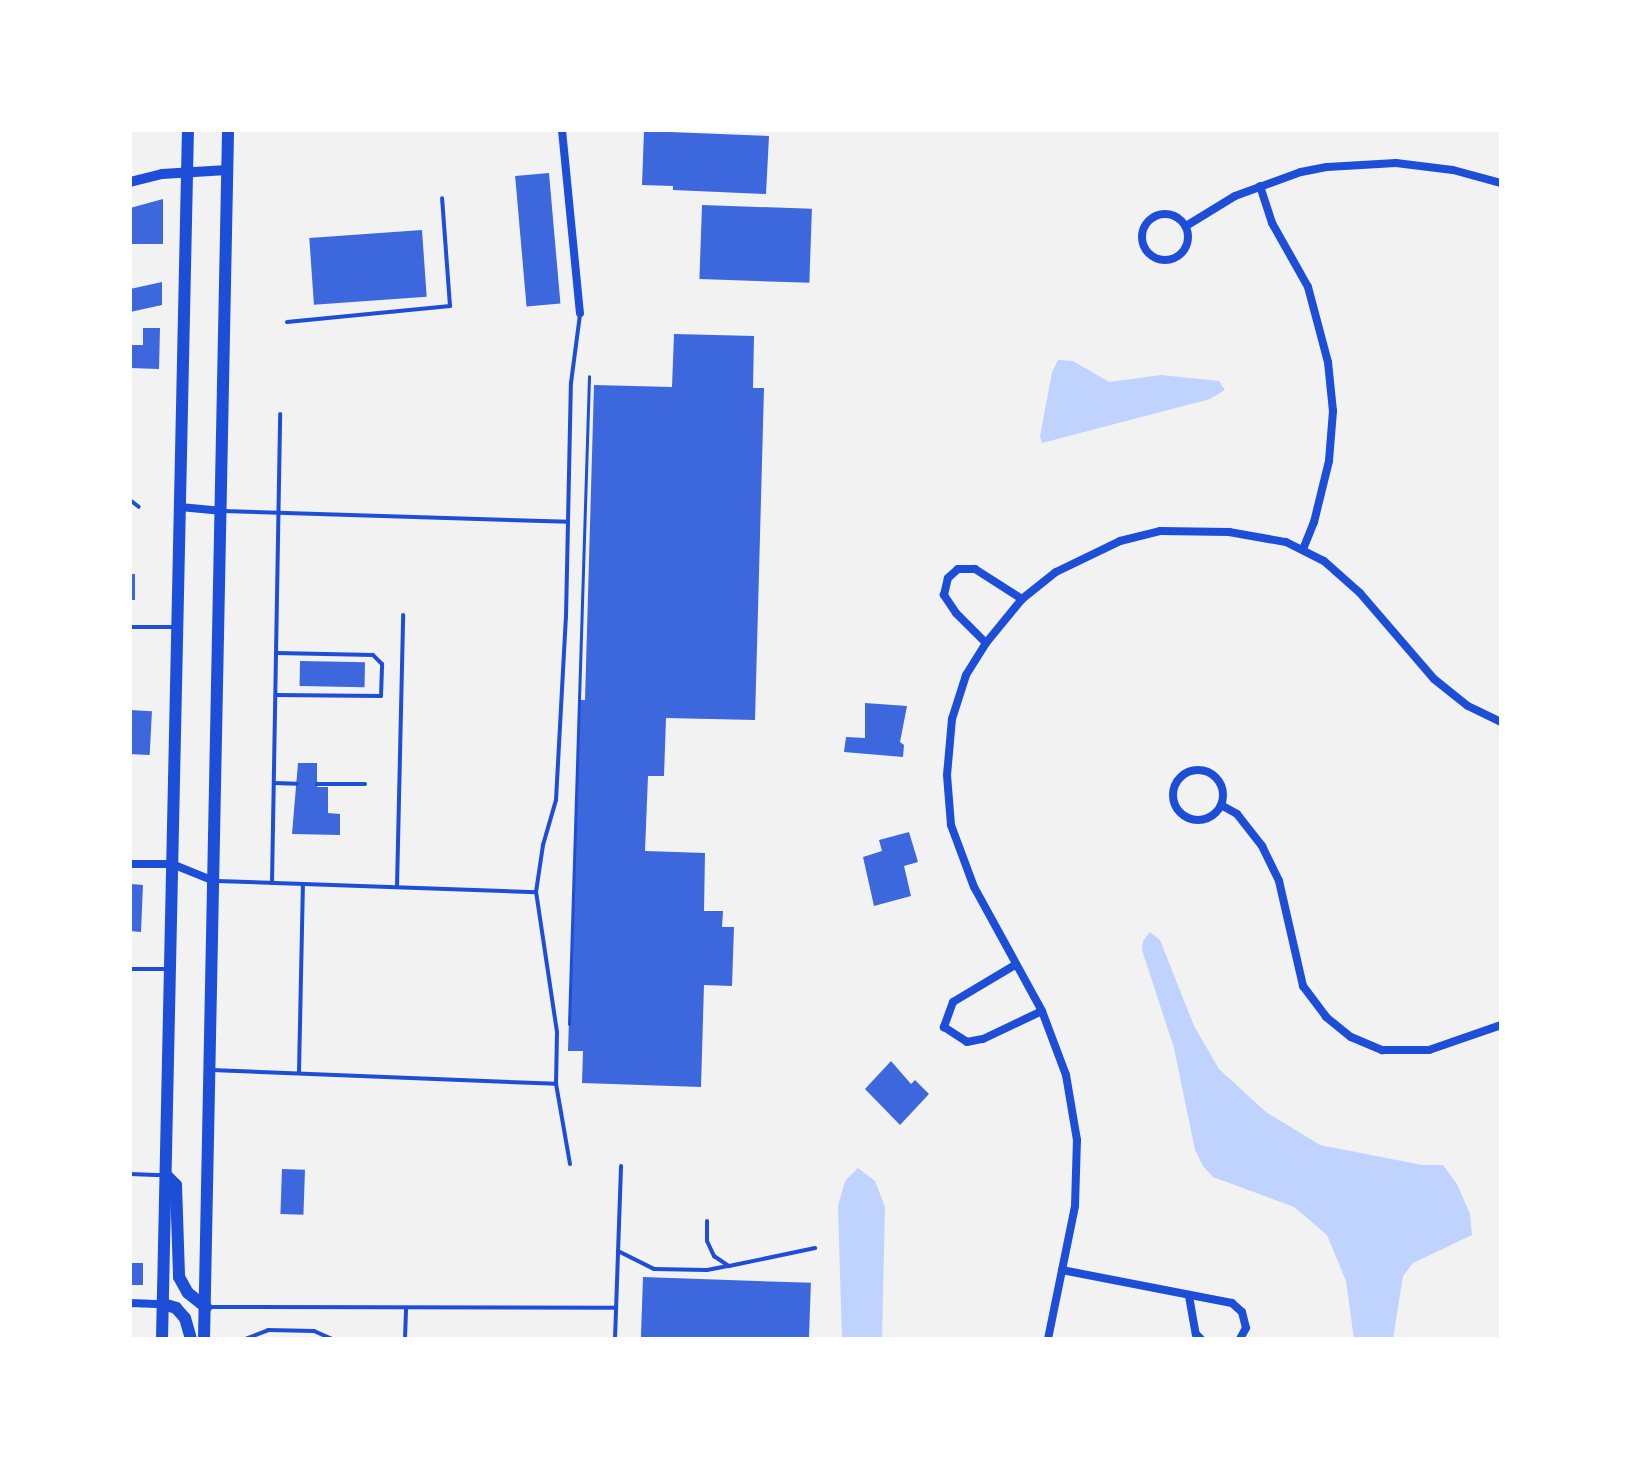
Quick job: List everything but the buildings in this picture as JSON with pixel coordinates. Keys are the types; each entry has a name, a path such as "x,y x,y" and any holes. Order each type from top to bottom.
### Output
{"highway":[{"path":"162,1339 188,130"},
{"path":"204,1339 223,511 228,130"},
{"path":"166,1175 176,1185 179,1277 188,1293 206,1307"},
{"path":"163,1304 176,1308 185,1318 191,1339"}],"street":[{"path":"562,130 580,313"},
{"path":"1186,226 1235,196 1327,167 1396,163 1453,170 1501,183"},
{"path":"130,182 187,171 227,170"},
{"path":"1260,186 1272,223 1308,287 1328,362 1333,411 1329,461 1314,522 1303,549"},
{"path":"1172,215 1186,226 1188,243 1175,259 1154,257 1145,249 1142,235 1152,218 1172,215"},
{"path":"180,507 223,511"},
{"path":"1048,1339 1075,1206 1077,1140 1066,1075 1042,1011 974,887 951,825 947,775 952,719 966,675 986,643 1022,599 1056,572 1120,541 1160,531 1229,532 1286,542 1324,561 1360,593 1434,679 1468,706 1501,722"},
{"path":"986,643 956,613 944,595 948,578 958,569 975,569 1022,599"},
{"path":"1189,771 1208,771 1222,786 1221,805 1207,819 1187,818 1174,804 1175,784 1189,771"},
{"path":"1221,805 1237,814 1262,846 1279,881 1303,986 1326,1017 1351,1037 1382,1050 1429,1050 1501,1025"},
{"path":"130,864 172,864 215,881"},
{"path":"1015,965 953,1002 944,1027 967,1042 983,1039 1042,1011"},
{"path":"1062,1270 1232,1303 1242,1312 1246,1328 1240,1339"},
{"path":"1189,1296 1196,1334 1201,1339"},
{"path":"130,1303 163,1304"}],"lane":[{"path":"287,322 450,306 442,198"},
{"path":"570,1164 556,1084 557,1032 536,892 543,845 556,800 571,383 580,313"},
{"path":"272,883 280,414"},
{"path":"130,500 139,507"},
{"path":"223,511 568,522"},
{"path":"397,887 403,615"},
{"path":"130,627 177,627"},
{"path":"276,653 373,655 382,664 381,696 276,695"},
{"path":"274,783 297,784"},
{"path":"317,784 365,784"},
{"path":"215,881 536,892"},
{"path":"299,1072 303,884"},
{"path":"130,969 170,969"},
{"path":"211,1070 556,1084"},
{"path":"615,1339 621,1166"},
{"path":"130,1174 166,1175"},
{"path":"707,1221 707,1241 714,1256 729,1266"},
{"path":"618,1251 654,1269 707,1270 815,1248"},
{"path":"206,1307 616,1308"},
{"path":"405,1339 406,1308"},
{"path":"245,1339 268,1330 314,1331 332,1339"}],"path":[{"path":"569,1024 589,376"}],"water":[{"path":"1058,360 1073,361 1109,382 1161,375 1219,381 1225,390 1210,399 1042,443 1040,436 1052,372"},
{"path":"1150,932 1160,940 1194,1026 1219,1069 1266,1112 1320,1145 1422,1165 1443,1165 1457,1184 1470,1214 1472,1235 1413,1263 1403,1276 1393,1339 1354,1339 1346,1281 1327,1235 1294,1207 1213,1177 1203,1166 1195,1150 1174,1048 1142,950 1143,941"},
{"path":"858,1168 875,1181 885,1207 882,1339 842,1339 838,1206 845,1181"}]}
